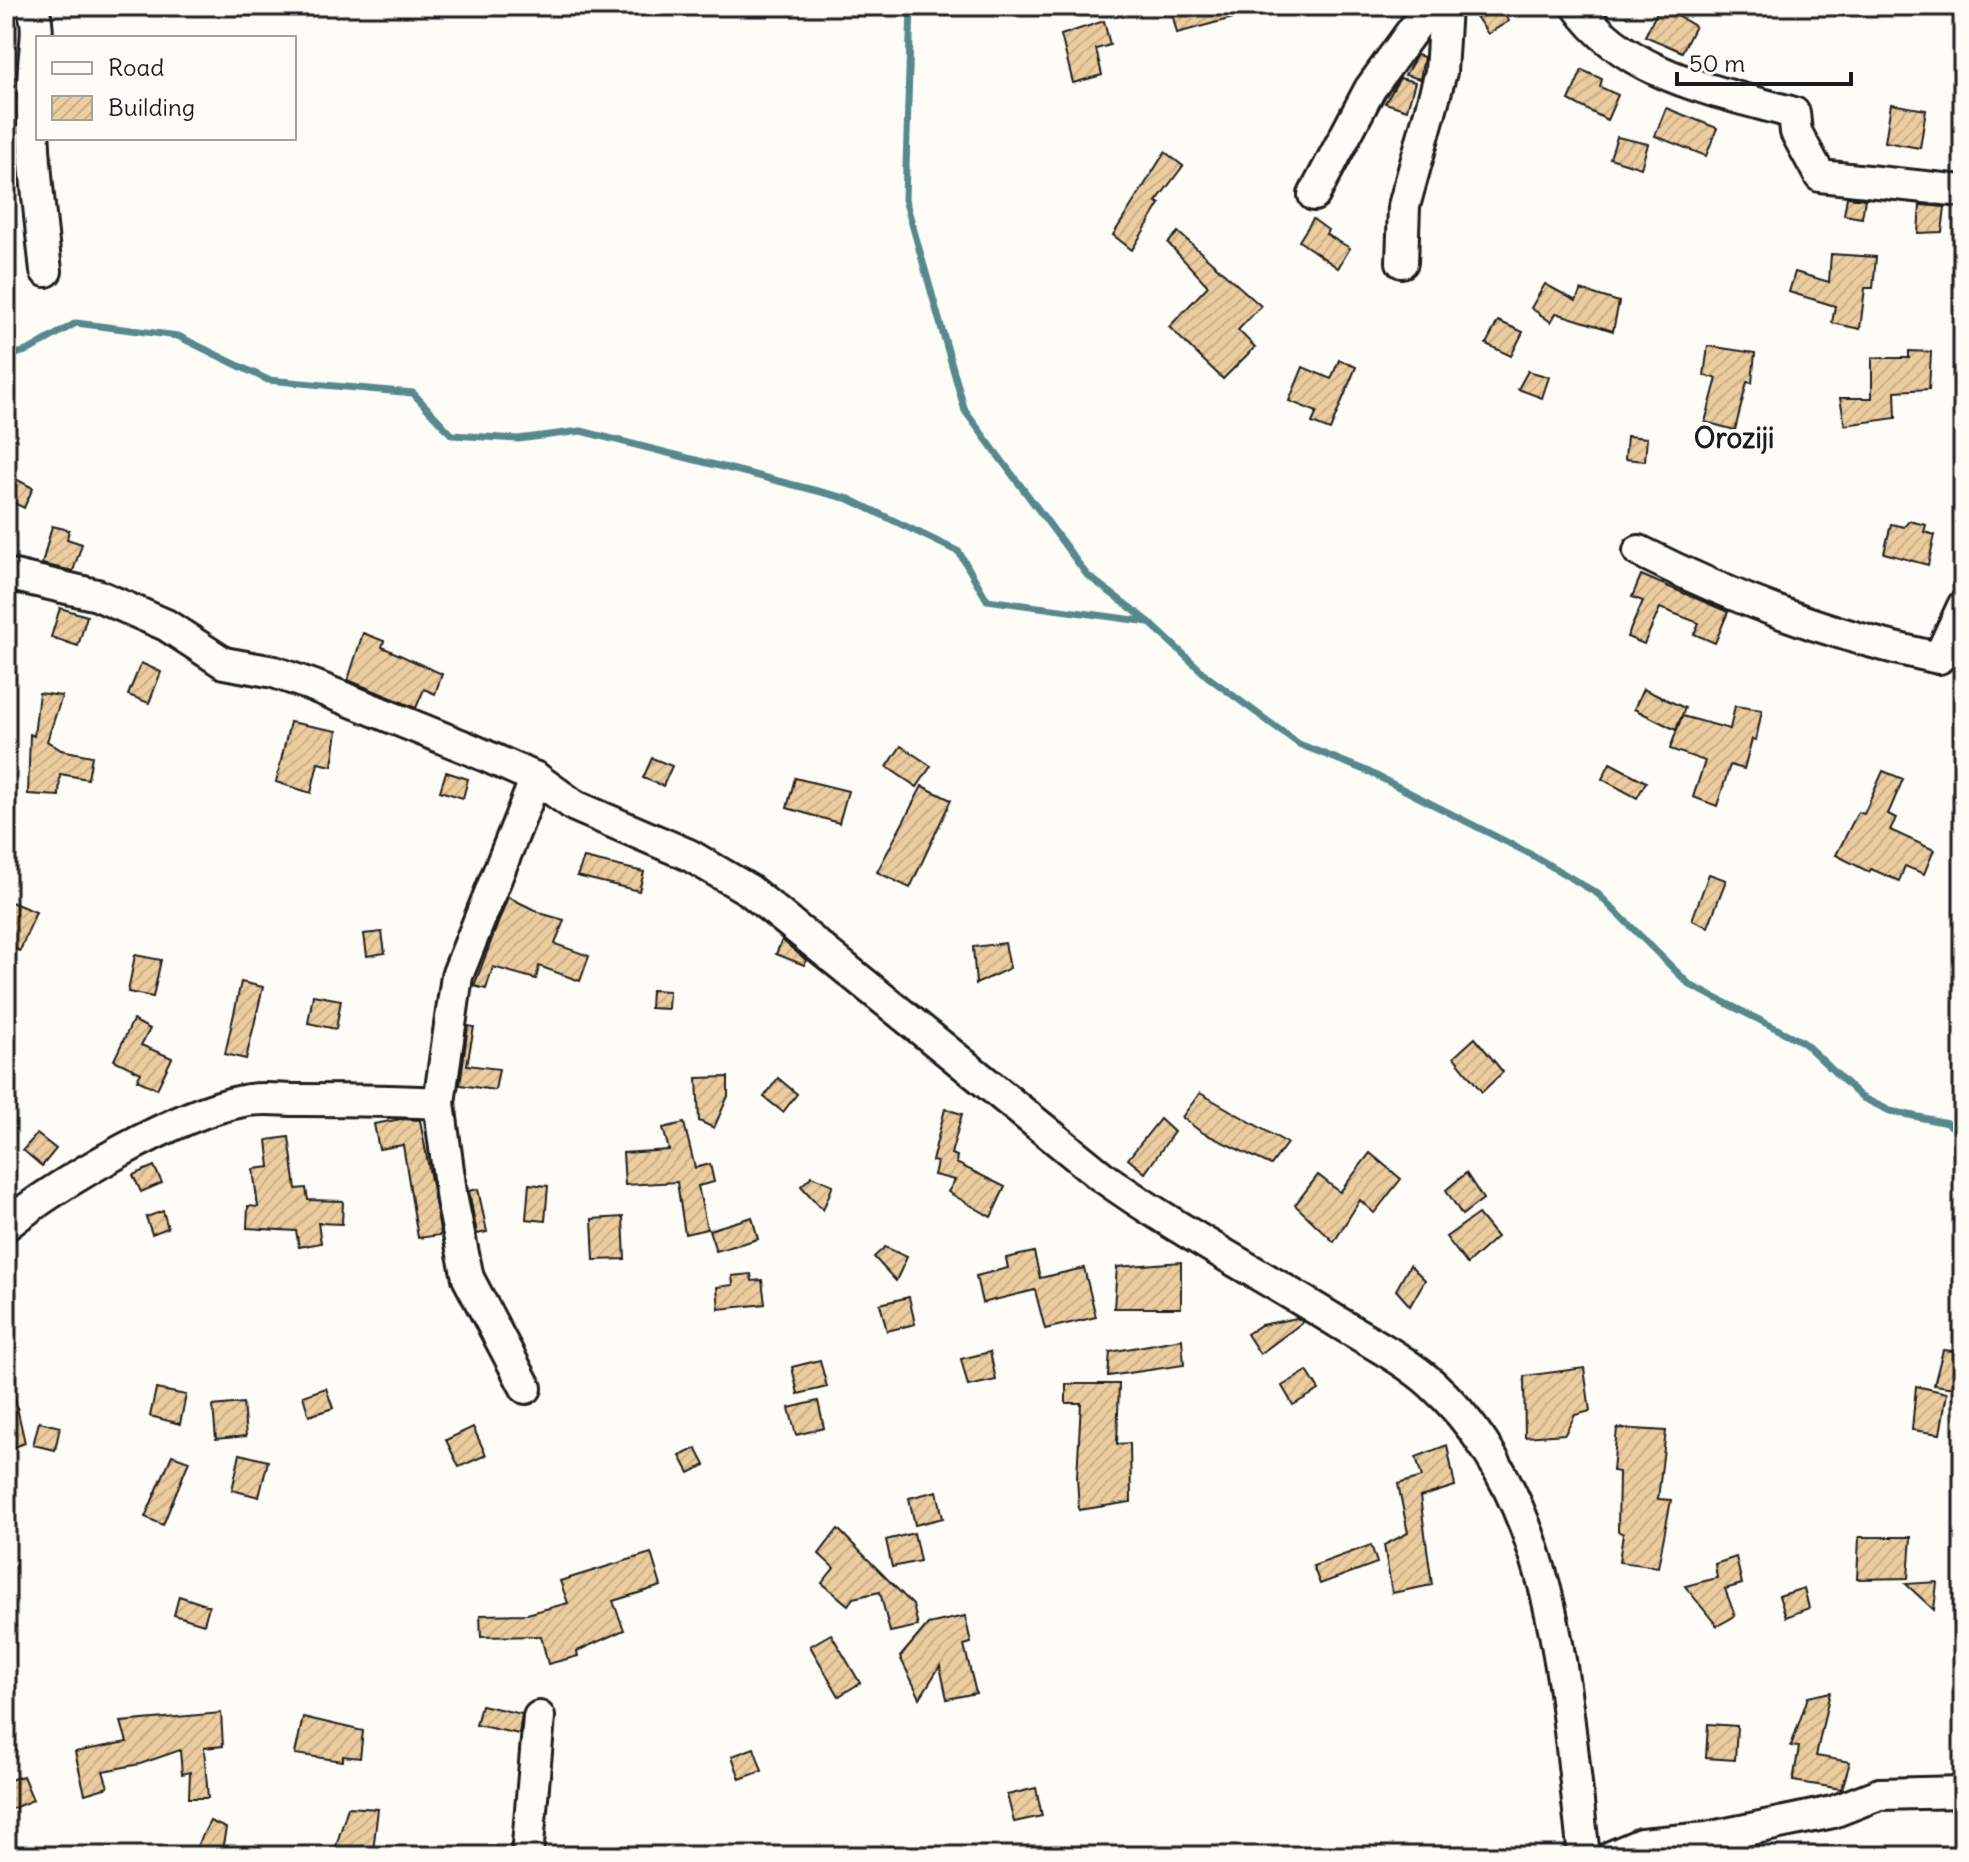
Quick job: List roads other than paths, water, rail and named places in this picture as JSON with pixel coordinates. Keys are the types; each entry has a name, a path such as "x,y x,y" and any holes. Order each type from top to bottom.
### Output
{"street":[{"path":"31,6 37,17 33,76 38,198 46,271"},
{"path":"1314,195 1370,89 1430,6"},
{"path":"1402,262 1404,206 1441,72 1445,6"},
{"path":"1577,6 1599,31 1660,73 1693,87 1794,113 1796,132 1820,176 1963,191"},
{"path":"1639,551 1700,582 1796,620 1939,658 1963,606"},
{"path":"6,574 97,595 166,625 224,663 274,672 314,686 536,778 575,806 677,849 749,890 1100,1175 1153,1213 1234,1258 1400,1360 1430,1382 1475,1427 1505,1474 1543,1584 1558,1649 1581,1853"},
{"path":"526,1388 468,1278 452,1200 439,1103 457,976 536,778"},
{"path":"6,1225 31,1205 100,1163 203,1113 245,1100 366,1099 439,1103"},
{"path":"527,1856 539,1717"},
{"path":"1613,1856 1641,1844 1707,1838 1833,1812 1879,1794 1963,1792"}],"waterway":[{"path":"911,6 905,199 965,411 1087,575 1148,621"},
{"path":"6,357 29,350 76,323 178,336 268,380 413,393 452,435 518,439 581,431 849,499 959,552 987,600 1149,622 1208,677 1299,744 1367,771 1534,856 1598,894 1690,985 1803,1042 1861,1097 1890,1111 1947,1123 1963,1134"}],"district":[{"name":"Oroziji","path":"1734,438"}]}
